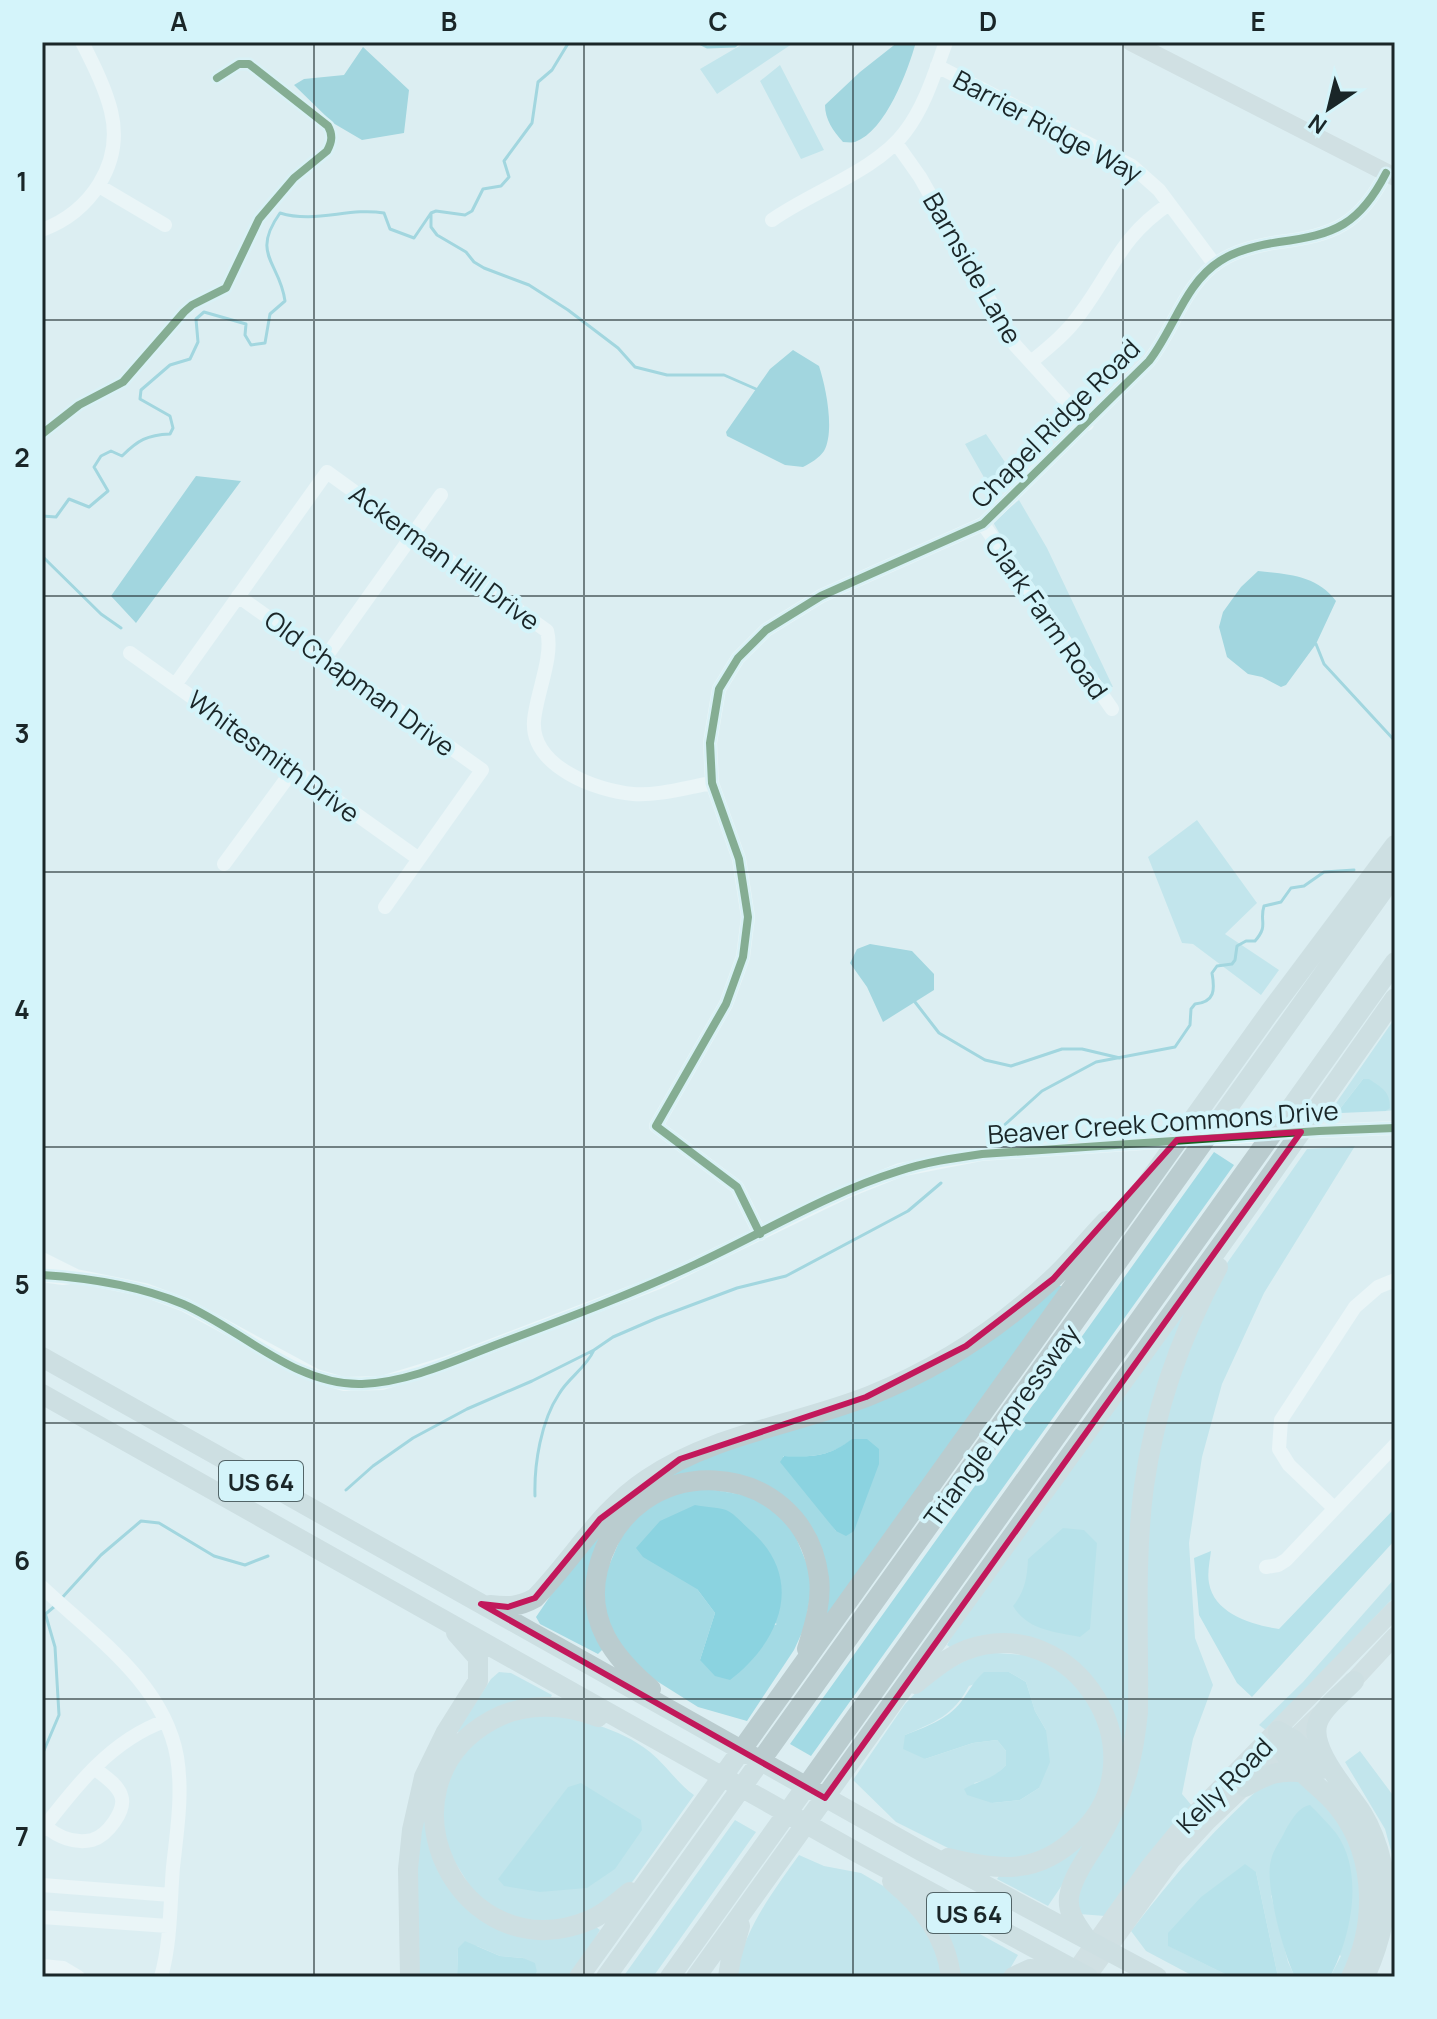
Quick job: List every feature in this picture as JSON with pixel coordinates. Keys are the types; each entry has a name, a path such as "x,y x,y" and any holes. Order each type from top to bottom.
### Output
{"highway":[{"path":"579,1977 1307,959 1395,845"},
{"name":"Triangle Expressway","path":"606,1977 1395,874"},
{"name":"Triangle Expressway","path":"670,1977 1395,962"},
{"path":"696,1977 1395,998"},
{"path":"481,1604 508,1607 523,1605 535,1598 600,1519 646,1479 680,1459 722,1441 866,1397 928,1369 966,1346 999,1324 1053,1279 1152,1176"},
{"path":"1087,1940 1069,1908 1070,1892 1108,1824 1131,1764 1138,1712 1140,1530 1153,1437 1169,1379 1191,1323 1251,1203"},
{"name":"US 64","path":"42,1357 921,1851 1157,1977"},
{"name":"US 64","path":"42,1394 1082,1976"},
{"path":"684,1718 616,1656 602,1632 596,1607 596,1579 608,1539 636,1504 660,1490 705,1479 726,1481 767,1497 794,1521 813,1554 819,1578 816,1619 803,1664"},
{"path":"410,1977 408,1869 412,1830 424,1777 446,1732 471,1696 480,1670 478,1658 442,1619"},
{"path":"892,1704 954,1655 969,1649 1003,1644 1026,1647 1065,1664 1084,1680 1102,1705 1111,1730 1114,1754 1104,1803 1090,1825 1050,1858 1021,1868 998,1868 921,1851"},
{"path":"1354,1681 1318,1720 1317,1726 1321,1754 1369,1826 1382,1863 1385,1883 1382,1933 1365,1977"},
{"path":"647,1735 588,1713 550,1706 519,1709 500,1716 469,1737 447,1764 437,1792 434,1827 438,1850 455,1883 477,1906 515,1926 533,1930 576,1925 611,1908 651,1877"},
{"path":"1285,1741 1306,1773 1344,1815 1364,1859 1368,1884 1368,1929 1351,1977"},
{"path":"1285,1741 1344,1788"},
{"path":"1245,1787 1270,1773 1306,1773"},
{"path":"858,1853 926,1912 947,1950 951,1977"},
{"path":"728,1977 746,1907"},
{"path":"1013,1977 1030,1969 1082,1976"}],"main road":[{"path":"1131,42 1391,175"},
{"name":"Kelly Road","path":"1124,1912 1208,1821 1245,1787 1395,1609"},
{"name":"Kelly Road","path":"1082,1976 1181,1828 1211,1794 1285,1741 1354,1681 1395,1636"}],"street":[{"path":"42,230 75,212 99,186 110,160 112,114 82,42"},
{"path":"772,220 867,165 896,143 916,115 946,42"},
{"name":"Barrier Ridge Way","path":"937,66 1132,166 1148,178 1215,265"},
{"name":"Barnside Lane","path":"896,143 920,177 1015,345 1087,424"},
{"name":"Chapel Ridge Road","path":"760,1234 737,1187 656,1126 726,1004 743,957 748,917 739,859 712,783 710,743 719,689 738,658 755,639 785,617 821,596 983,524 1149,361 1167,336 1192,289 1215,265 1244,250 1336,230 1364,209 1391,175"},
{"path":"99,186 165,225"},
{"path":"1031,362 1079,316 1130,236 1169,204"},
{"name":"Ackerman Hill Drive","path":"238,596 327,472 547,631 548,649 533,724 540,748 556,764 601,789 636,794 712,783"},
{"path":"325,658 441,495"},
{"name":"Clark Farm Road","path":"983,524 1112,709"},
{"path":"175,685 238,596"},
{"name":"Old Chapman Drive","path":"238,596 482,770 419,859"},
{"name":"Whitesmith Drive","path":"130,653 419,859"},
{"path":"224,864 293,770"},
{"path":"385,907 419,859"},
{"name":"Beaver Creek Commons Drive","path":"42,1259 76,1276 145,1290 185,1305 327,1381 382,1383 444,1364 645,1287 871,1181 927,1163 982,1154 1395,1128"},
{"name":"Beaver Creek Commons Drive","path":"42,1275 76,1276"},
{"path":"1334,1508 1289,1465 1279,1449 1281,1420 1355,1307 1378,1287 1395,1280"},
{"path":"1266,1567 1286,1560 1395,1445"},
{"path":"42,1587 140,1681 165,1721 175,1749 179,1807 167,1955 161,1977"},
{"path":"94,1768 120,1793 123,1802 119,1815 102,1835 92,1840 60,1837 43,1828 94,1768 130,1737 165,1721"},
{"path":"42,1885 171,1895"},
{"path":"42,1917 168,1926"},
{"path":"42,1966 63,1968 78,1977"}],"highlighted area":[{"path":"1301,1132 825,1798 481,1604 508,1607 535,1598 600,1519 680,1459 866,1397 966,1346 1053,1279 1177,1140"}],"shaded area":[{"path":"740,42 795,42 717,94 700,69 741,45"},
{"path":"898,42 916,42 886,113 866,136 855,142 843,142 830,125 825,105"},
{"path":"363,47 409,90 404,133 362,140 333,123 294,85 304,79 344,75"},
{"path":"780,65 824,150 801,159 760,81"},
{"path":"793,350 819,366 828,409 829,433 824,451 803,467 785,465 727,436 726,432 770,369"},
{"path":"986,434 1009,468 990,488 965,444"},
{"path":"196,476 241,481 136,623 111,596"},
{"path":"1019,500 1047,548 1113,687 1103,686 1010,552 993,522"},
{"path":"1258,571 1311,581 1336,601 1316,644 1286,685 1281,687 1248,674 1227,657 1219,627 1223,612 1241,587"},
{"path":"1197,820 1257,903 1225,934 1279,970 1261,995 1193,944 1182,943 1148,857"},
{"path":"870,944 912,951 934,974 934,990 883,1022 867,987 850,963 857,949"},
{"path":"1395,1018 1395,1110 1386,1111 1390,1107 1363,1079 1339,1110 1334,1106"},
{"path":"1363,1079 1369,1079 1384,1090 1390,1108 1386,1111 1341,1113 1339,1110"},
{"path":"1355,1146 1264,1293 1222,1384 1202,1457 1189,1543 1195,1638 1213,1685 1193,1739 1182,1794 1193,1807 1105,1916 1079,1914 1076,1905 1083,1877 1115,1823 1145,1611 1150,1490 1179,1369 1225,1266 1307,1149"},
{"path":"1214,1152 1234,1165 811,1756 790,1744"},
{"path":"1056,1283 1062,1287 826,1622 824,1601 782,1501 664,1482 674,1469 850,1408","holes":["853,1439 836,1531 783,1456 820,1455"]},
{"path":"1191,1296 1162,1382 1132,1704 1120,1760 1120,1744 1054,1650 952,1649 947,1645 967,1609"},
{"path":"852,1439 867,1439 879,1449 879,1464 854,1531 846,1536 836,1531 780,1462 784,1456 828,1453"},
{"path":"689,1486 756,1497 791,1525 813,1579 805,1626 794,1650 747,1721 698,1707 644,1673 609,1636 600,1587 629,1518","holes":["697,1589 777,1624 700,1660 715,1613"]},
{"path":"695,1505 726,1510 750,1530 767,1549 777,1568 782,1588 774,1628 748,1664 730,1680 715,1676 700,1660 715,1613 697,1589 643,1557 636,1548 660,1521"},
{"path":"1395,1508 1395,1540 1252,1697 1237,1683 1199,1615 1194,1558 1211,1551 1209,1583 1212,1594 1226,1610 1247,1621 1279,1629"},
{"path":"1063,1528 1084,1530 1097,1543 1090,1629 1080,1637 1033,1625 1013,1606 1025,1584 1028,1559"},
{"path":"606,1529 602,1650 598,1654 540,1624 536,1617 580,1552"},
{"path":"1395,1578 1395,1596 1267,1731 1259,1725 1303,1682"},
{"path":"982,1652 1037,1656 1082,1687 1107,1736 1103,1792 1074,1835 1024,1862 964,1856 896,1822 853,1780 905,1704 928,1680","holes":["1009,1672 1026,1682 1035,1711 1046,1730 1039,1788 1020,1800 992,1803 974,1783 993,1778 1006,1765 1006,1751 997,1740 973,1743 925,1759 905,1735 950,1711 969,1686"]},
{"path":"499,1672 511,1673 552,1695 550,1699 462,1734 457,1731 491,1679"},
{"path":"984,1672 1009,1672 1026,1682 1035,1711 1046,1730 1050,1762 1039,1788 1020,1800 992,1803 967,1795 964,1789 991,1777 1006,1765 1006,1751 997,1740 973,1743 925,1759 903,1749 905,1735 949,1714"},
{"path":"540,1711 597,1725 638,1743 694,1795 633,1881 611,1902 586,1917 529,1924 481,1904 441,1840 442,1791 465,1747 513,1716"},
{"path":"1360,1751 1395,1798 1395,1865 1385,1829 1345,1762"},
{"path":"1271,1778 1304,1782 1343,1827 1359,1865 1361,1928 1344,1977 1330,1977 1341,1956 1271,1895 1288,1962 1295,1977 1278,1977 1256,1872 1169,1946 1231,1977 1195,1977 1146,1951 1131,1931 1197,1851"},
{"path":"581,1783 641,1820 642,1830 615,1869 587,1888 540,1892 504,1886 498,1879 568,1787"},
{"path":"1310,1805 1336,1833 1350,1867 1352,1905 1349,1924 1330,1977 1295,1977 1281,1936 1270,1885 1271,1860 1275,1849 1295,1815"},
{"path":"422,1814 427,1815 443,1878 548,1937 576,1934 596,1927 600,1930 573,1977 534,1977 537,1972 523,1958 500,1956 477,1946 458,1948 457,1977 415,1977 414,1874"},
{"path":"735,1820 756,1832 653,1977 623,1977"},
{"path":"1097,1833 1048,1906 997,1879 999,1876"},
{"path":"799,1855 824,1866 861,1873 897,1894 918,1912 947,1977 734,1977 752,1927"},
{"path":"1245,1864 1256,1872 1278,1977 1231,1977 1168,1946 1168,1933 1201,1897"},
{"path":"948,1921 1018,1955 1005,1977 958,1977 944,1925"},
{"path":"465,1941 500,1956 523,1958 535,1963 537,1972 534,1977 457,1977 458,1948"}],"waterway":[{"path":"42,516 56,517 69,499 89,507 108,491 94,467 101,456 111,451 122,456 143,439 170,434 173,428 170,416 140,399 141,390 170,365 190,359 198,342 196,319 204,312 246,324 245,335 251,345 265,343 270,314 285,301 267,249 271,227 280,213 306,217 384,213 390,229 414,238 431,213 465,215 472,211 483,189 501,186 509,177 504,161 532,123 538,82 552,70 569,42"},
{"path":"697,42 707,47 735,46 739,42"},
{"path":"431,214 431,227 437,235 466,252 484,268 529,285 568,310 618,348 635,367 667,375 724,375 756,389"},
{"path":"42,556 101,614 121,628"},
{"path":"1316,644 1324,664 1395,741"},
{"path":"1000,1129 1042,1091 1096,1062 1175,1047 1190,1025 1191,1009 1210,998 1212,973 1217,966 1232,964 1237,946 1246,941 1255,941 1259,936 1263,927 1264,906 1281,902 1291,888 1304,886 1324,872 1354,870"},
{"path":"915,1002 939,1033 985,1060 1011,1066 1062,1049 1082,1049 1120,1058"},
{"path":"346,1490 373,1466 413,1438 467,1409 532,1381 613,1337 657,1318 737,1288 786,1276 908,1211 941,1183"},
{"path":"535,1496 537,1457 548,1417 563,1388 594,1350"},
{"path":"60,1600 101,1555 141,1521 159,1523 214,1556 245,1565 268,1556"},
{"path":"42,1617 55,1606"},
{"path":"42,1755 59,1715 55,1647 46,1616"}],"cycle path":[{"path":"42,434 79,405 123,382 184,312 226,288 259,219 294,178 329,148 331,135 328,126 249,64 239,64 217,78"},
{"path":"760,1234 737,1187 656,1126 726,1004 743,957 748,917 739,859 712,783 710,743 719,689 738,658 766,630 821,596 983,524 1149,361 1189,294 1208,270 1241,251 1316,235 1344,224 1366,204 1386,173"},
{"path":"42,1275 96,1280 148,1292 205,1315 269,1354 314,1376 337,1382 381,1382 436,1368 602,1304 696,1264 847,1190 919,1165 982,1154 1395,1128"}]}
